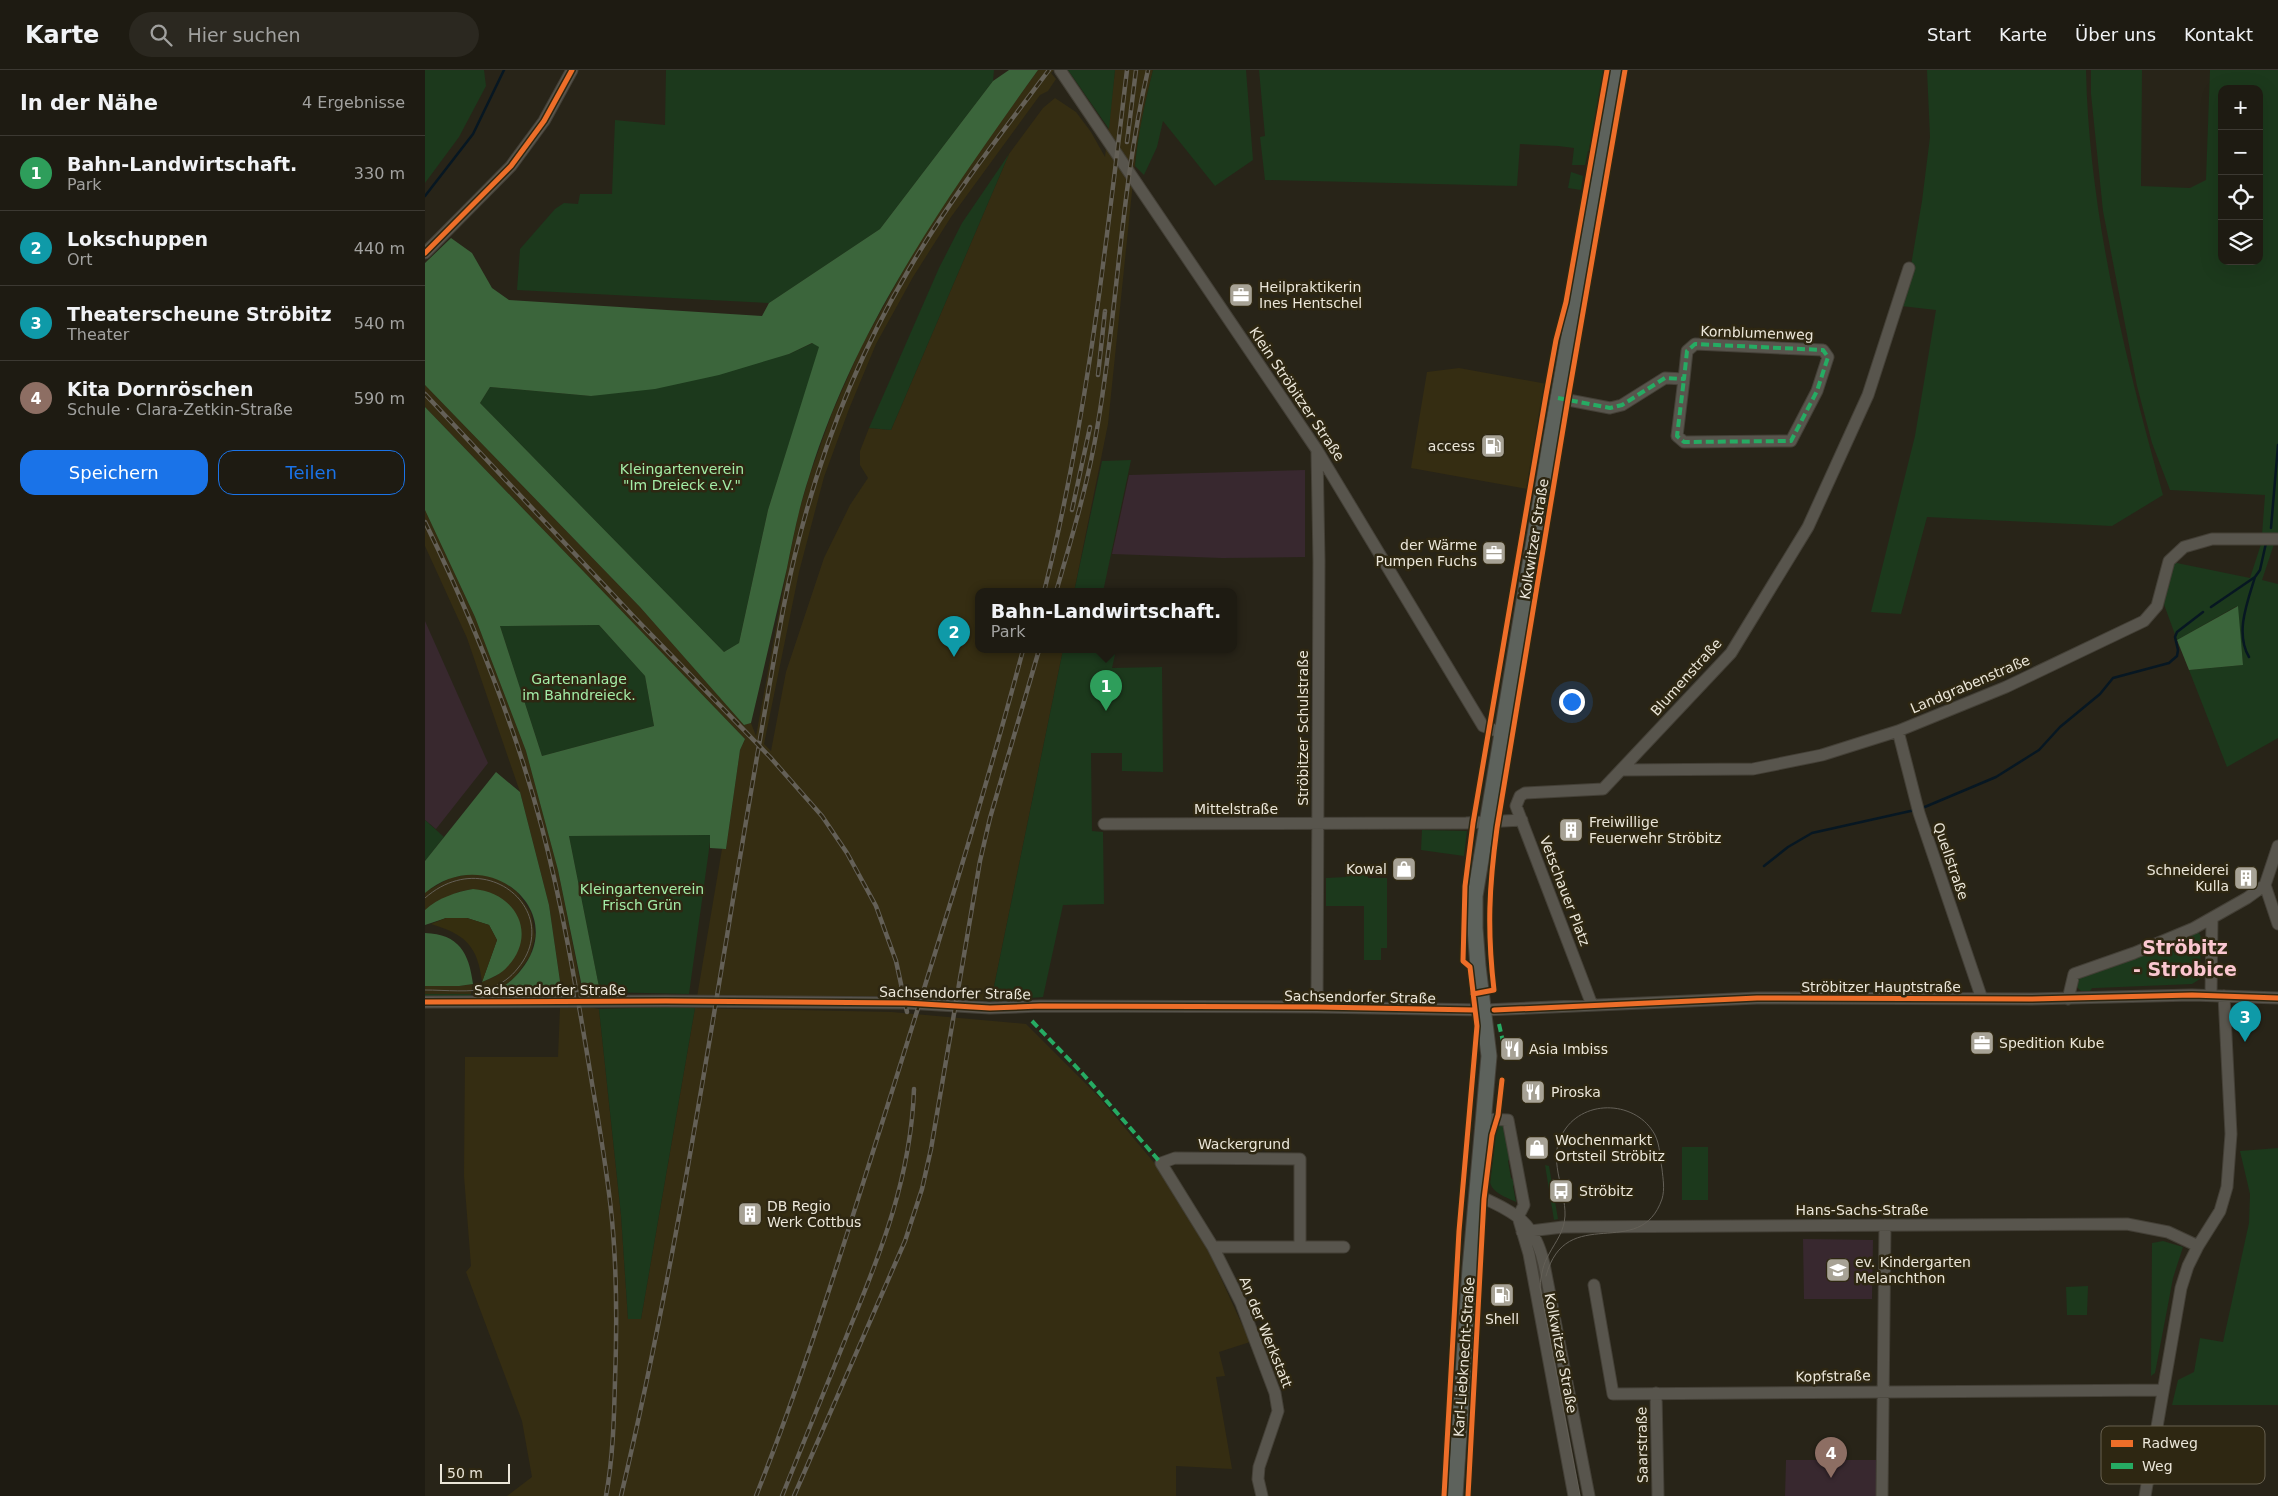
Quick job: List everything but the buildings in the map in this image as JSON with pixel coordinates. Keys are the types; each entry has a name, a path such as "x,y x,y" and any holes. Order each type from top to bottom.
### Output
{"main road":[{"name":"Kolkwitzer Straße","path":"1484,1010 1475,928 1475,896 1558,398 1616,70"},
{"name":"Karl-Liebknecht-Straße","path":"1455,1496 1489,1056 1484,1010"}],"street":[{"path":"425,253 511,166 544,121 572,70"},
{"name":"Klein Ströbitzer Straße","path":"1059,70 1317,450 1483,726 1502,733"},
{"name":"Blumenstraße","path":"1522,820 1516,806 1520,796 1525,793 1603,789 1731,653 1808,526 1868,395 1909,268"},
{"name":"Kornblumenweg","path":"1695,344 1823,350 1828,357 1817,391 1791,442 1684,442 1677,436 1684,379 1687,350 1695,344"},
{"path":"1558,398 1610,408 1622,405 1665,378 1684,379"},
{"name":"Ströbitzer Schulstraße","path":"1317,450 1317,1007"},
{"name":"Landgrabenstraße","path":"1621,770 1753,769 1822,754 1898,731 2006,687 2144,620 2157,606 2169,561 2184,547 2212,539 2278,539"},
{"name":"Quellstraße","path":"1898,731 1918,810 1982,999"},
{"path":"1487,822 1522,820"},
{"name":"Vetschauer Platz","path":"1522,820 1593,1005"},
{"name":"Mittelstraße","path":"1104,824 1487,822"},
{"path":"2278,846 2265,885 2278,924"},
{"path":"2068,999 2074,974 2134,953 2212,919 2265,885"},
{"path":"2211,995 2212,919"},
{"name":"Ströbitzer Hauptstraße","path":"1484,1010 1757,998 2068,999 2141,995 2211,995 2278,998"},
{"path":"2157,1426 2181,1288 2188,1266 2198,1246 2220,1211 2227,1187 2231,1134 2224,996"},
{"name":"Sachsendorfer Straße","path":"425,1002 896,1003 990,1008 1040,1006 1317,1007 1484,1010"},
{"name":"Kolkwitzer Straße","path":"1484,1119 1508,1120 1523,1205 1518,1217 1527,1231 1538,1240 1589,1496"},
{"name":"Wackergrund","path":"1161,1163 1175,1158 1300,1159 1300,1246"},
{"name":"An der Werkstatt","path":"1161,1163 1213,1247 1241,1303 1275,1393 1278,1411 1259,1468 1258,1479 1262,1496"},
{"path":"1477,1195 1505,1208 1518,1217"},
{"name":"Hans-Sachs-Straße","path":"1527,1231 1563,1227 2127,1224 2168,1232 2198,1246"},
{"path":"1882,1496 1885,1225"},
{"name":"Kolkwitzer Straße","path":"1527,1231 1529,1254 1574,1496"},
{"path":"1213,1247 1344,1247"},
{"name":"Kopfstraße","path":"1594,1285 1613,1394 1883,1390 2163,1390"},
{"name":"Saarstraße","path":"1656,1393 1658,1496"}],"shaded area":[{"path":"1038,70 1054,70 1051,73 1056,79 1048,91 1040,95 951,217 913,277 876,344 824,477 799,572 764,744 771,751 786,672 824,558 850,505 868,478 860,465 860,451 869,428 891,430 1009,154 1043,108 1055,98 1076,112 1091,132 1105,157 1115,70 1153,70 1136,153 1108,424 1075,588 975,588 975,653 1062,653 991,1001 917,996 697,997 722,849 726,849 740,750 745,739 425,407 425,385 640,607 744,725 751,723 756,736 798,515 809,477 832,413 861,347 919,242 979,152"},
{"path":"1459,368 1547,384 1527,489 1411,468 1427,372"},
{"path":"1305,470 1305,557 1222,558 1112,554 1129,475"},
{"path":"425,510 475,617 526,751 558,870 585,1006 599,1009 621,1215 628,1319 641,1319 695,1008 892,1012 1026,1024 1099,1097 1156,1165 1208,1250 1250,1342 1219,1352 1225,1376 1216,1377 1232,1469 1176,1466 1176,1496 507,1496 532,1477 522,1421 466,1272 471,1266 464,1176 465,1057 558,1057 560,1008 564,1008 549,905 520,792 467,638 425,546"},
{"path":"425,621 488,763 436,829 425,820"},
{"path":"476,873 498,878 517,892 531,913 535,936 530,956 515,977 503,987 482,992 482,982 496,976 513,959 520,942 473,889 458,892 425,910 425,893 427,891 450,878"},
{"path":"473,984 471,994 425,994 425,986"},
{"name":"ev. Kindergarten Melanchthon","path":"1803,1239 1873,1240 1872,1299 1804,1299"},
{"path":"1786,1460 1876,1460 1876,1496 1785,1496"}],"green space":[{"path":"425,70 484,70 486,86 459,137 425,183"},
{"path":"666,70 994,70 993,81 880,229 769,303 517,290 520,249 555,209 564,203 578,204 580,194 612,194 615,120 665,125"},
{"path":"1009,70 1038,70 970,166 907,264 878,315 852,367 829,421 805,488 751,723 744,725 640,607 425,385 425,263 451,238 472,253 492,288 509,300 762,316 769,303 880,229 993,81","holes":["812,343 819,347 768,510 739,643 724,652 480,403 490,387 591,396 655,389 719,375 789,354"]},
{"path":"1068,70 1115,70 1109,129"},
{"path":"1153,70 1246,70 1253,160 1215,186 1163,121 1157,147 1144,175 1135,166 1142,118"},
{"path":"1259,70 1605,70 1591,151 1588,151 1585,165 1572,165 1574,148 1520,144 1517,186 1265,180 1260,137 1265,136"},
{"path":"1927,70 2086,70 2094,177 2111,284 2135,391 2163,495 2112,526 1927,517 1901,614 1871,612 1915,436 1936,310 1901,306 1911,265 1922,201 1930,137"},
{"path":"2091,70 2142,70 2141,186 2190,188 2206,180 2210,70 2278,70 2278,537 2262,535 2265,495 2170,490 2152,443 2137,386 2103,211 2091,94"},
{"path":"1009,154 891,430 869,428 939,268 962,223"},
{"path":"1571,172 1583,176 1581,190 1568,188"},
{"name":"Kleingartenverein \"Im Dreieck e.V.\"","path":"813,343 820,346 768,510 739,643 724,652 480,403 490,387 591,396 789,354"},
{"path":"425,407 745,739 740,750 726,849 710,848 710,835 569,836 600,992 583,992 558,870 526,751 475,617 425,510","holes":["599,625 645,676 654,726 542,756 500,626"]},
{"path":"1131,460 1104,588 1075,588 1102,461"},
{"path":"2262,541 2274,544 2262,580 2278,584 2278,738 2227,767 2189,670 2243,665 2237,606 2177,640 2162,599 2172,562 2250,578"},
{"path":"2238,606 2243,665 2189,670 2177,640"},
{"name":"Gartenanlage im Bahndreieck.","path":"599,625 645,676 654,726 542,756 500,626"},
{"path":"1062,653 1115,653 1112,668 1162,667 1163,772 1122,771 1122,753 1091,753 1092,831 1103,832 1104,904 1063,905 1043,997 991,1001"},
{"path":"496,772 520,792 549,905 562,995 485,996 482,992 499,988 513,979 521,970 533,948 535,926 529,906 515,890 496,879 473,875 449,879 425,893 425,861"},
{"path":"425,820 444,837 425,861"},
{"path":"1422,830 1467,831 1464,856 1421,850"},
{"name":"Kleingartenverein Frisch Grün","path":"711,835 689,994 600,992 569,836"},
{"path":"1347,865 1368,865 1368,878 1387,878 1387,948 1381,948 1381,960 1364,960 1364,906 1326,906 1326,878 1346,877"},
{"path":"473,889 488,892 510,906 517,916 521,928 521,940 517,953 506,969 500,974 482,982 497,940 489,925 467,918 446,918 425,925 425,910 430,906 447,896"},
{"path":"2198,931 2201,937 2200,979 2192,984 2092,988 2090,991 2081,991 2076,986 2077,979"},
{"path":"425,933 446,937 460,947 469,963 473,984 425,986"},
{"path":"425,994 471,994 469,998 425,998"},
{"path":"695,1008 641,1319 628,1319 621,1215 599,1009"},
{"path":"1497,1124 1503,1126 1512,1157 1508,1161 1511,1178 1516,1182 1513,1186 1516,1202 1496,1192 1490,1182"},
{"path":"1682,1147 1708,1147 1708,1200 1682,1200"},
{"path":"2278,1148 2278,1405 2172,1405 2178,1380 2194,1372 2200,1338 2223,1342 2249,1223 2250,1194 2240,1151"},
{"path":"1545,1165 1549,1166 1558,1219 1554,1220"},
{"path":"2163,1241 2183,1247 2173,1278 2155,1373 2151,1376 2152,1243"},
{"path":"2088,1286 2087,1315 2067,1315 2066,1287"}],"sand":[{"path":"446,918 467,918 489,925 497,940 482,982 477,959 468,943 453,932 431,924"}],"waterway":[{"path":"425,196 473,134 504,70"},
{"path":"2271,528 2278,445"},
{"path":"2211,607 2255,577 2260,570 2266,543"},
{"path":"2249,657 2245,648 2243,628 2246,607 2255,577"},
{"path":"1920,809 1996,777 2039,750 2060,727 2100,694 2113,678 2169,663 2177,656 2178,650 2175,637 2177,632 2203,612"},
{"path":"1764,866 1788,847 1812,833 1915,810"}],"tram line":[{"path":"425,898 448,883 472,878 493,882 512,892 525,907 531,926 530,947 518,968 502,982 490,988 474,990 425,990"},
{"path":"1546,1276 1556,1254 1569,1241 1586,1236 1621,1232 1637,1227 1652,1218 1662,1199 1663,1192 1660,1152 1655,1135 1647,1124 1636,1115 1624,1110 1611,1108 1597,1109 1585,1113 1573,1120 1564,1131 1559,1141 1557,1152 1558,1173 1565,1205 1565,1216 1563,1227 1545,1262 1540,1287 1580,1496"}],"railway":[{"path":"621,1496 668,1276 783,610 792,566 816,478 847,393 886,311 908,271 958,193 1049,70"},
{"path":"1045,588 1059,528 1084,398 1103,267 1127,70"},
{"path":"1127,142 1136,70"},
{"path":"1057,588 1080,508 1094,444 1105,379 1132,158 1148,70"},
{"path":"1098,375 1105,311"},
{"path":"425,394 635,618 770,757 822,816 847,853 876,906 896,961 907,1012"},
{"path":"1072,510 1090,427"},
{"path":"425,522 476,634 519,749 542,828 558,894 571,961 604,1157 614,1240 616,1361 613,1438 606,1496"},
{"path":"756,1496 791,1403 823,1309 920,1003 956,886 1022,653"},
{"path":"794,1496 905,1241 922,1189 931,1149 980,861 990,818 1038,653"},
{"path":"782,1496 873,1271 893,1212 907,1152 912,1121 914,1089"}],"marked path":[{"path":"1558,398 1610,408 1622,405 1665,378 1684,379 1687,351 1695,344 1823,350 1828,357 1817,391 1791,441 1684,442 1677,436 1684,379"},
{"path":"1032,1021 1082,1073 1161,1163"},
{"path":"1499,1024 1506,1055"}],"cycle path":[{"path":"425,253 511,166 544,121 572,70"},
{"path":"1444,1496 1459,1231 1477,1026 1470,967 1463,961 1465,886 1473,823 1546,395 1556,340 1566,302 1607,70"},
{"path":"1473,994 1494,990 1490,948 1490,909 1497,828 1625,70"},
{"path":"1494,1010 1757,998 2030,999 2192,995 2278,998"},
{"path":"425,1002 666,1001 906,1003 990,1008 1040,1006 1317,1007 1475,1010"},
{"path":"1468,1496 1484,1199 1492,1135 1498,1115 1502,1080"}],"place":[{"name":"Heilpraktikerin Ines Hentschel","path":"1241,295"},
{"name":"access","path":"1493,446"},
{"name":"der Wärme Pumpen Fuchs","path":"1494,553"},
{"name":"Lokschuppen","path":"954,657"},
{"name":"Bahn-Landwirtschaft.","path":"1106,711"},
{"name":"Freiwillige Feuerwehr Ströbitz","path":"1571,830"},
{"name":"Kowal","path":"1404,869"},
{"name":"Schneiderei Kulla","path":"2246,878"},
{"name":"Theaterscheune Ströbitz","path":"2245,1042"},
{"name":"Spedition Kube","path":"1982,1043"},
{"name":"Asia Imbiss","path":"1512,1049"},
{"name":"Piroska","path":"1533,1092"},
{"name":"Wochenmarkt Ortsteil Ströbitz","path":"1537,1148"},
{"name":"Ströbitz","path":"1561,1191"},
{"name":"DB Regio Werk Cottbus","path":"750,1214"},
{"name":"ev. Kindergarten Melanchthon","path":"1838,1270"},
{"name":"Shell","path":"1502,1295"},
{"name":"Kita Dornröschen","path":"1831,1478"}],"district":[{"name":"Ströbitz - Strobice","path":"2185,958"}]}
